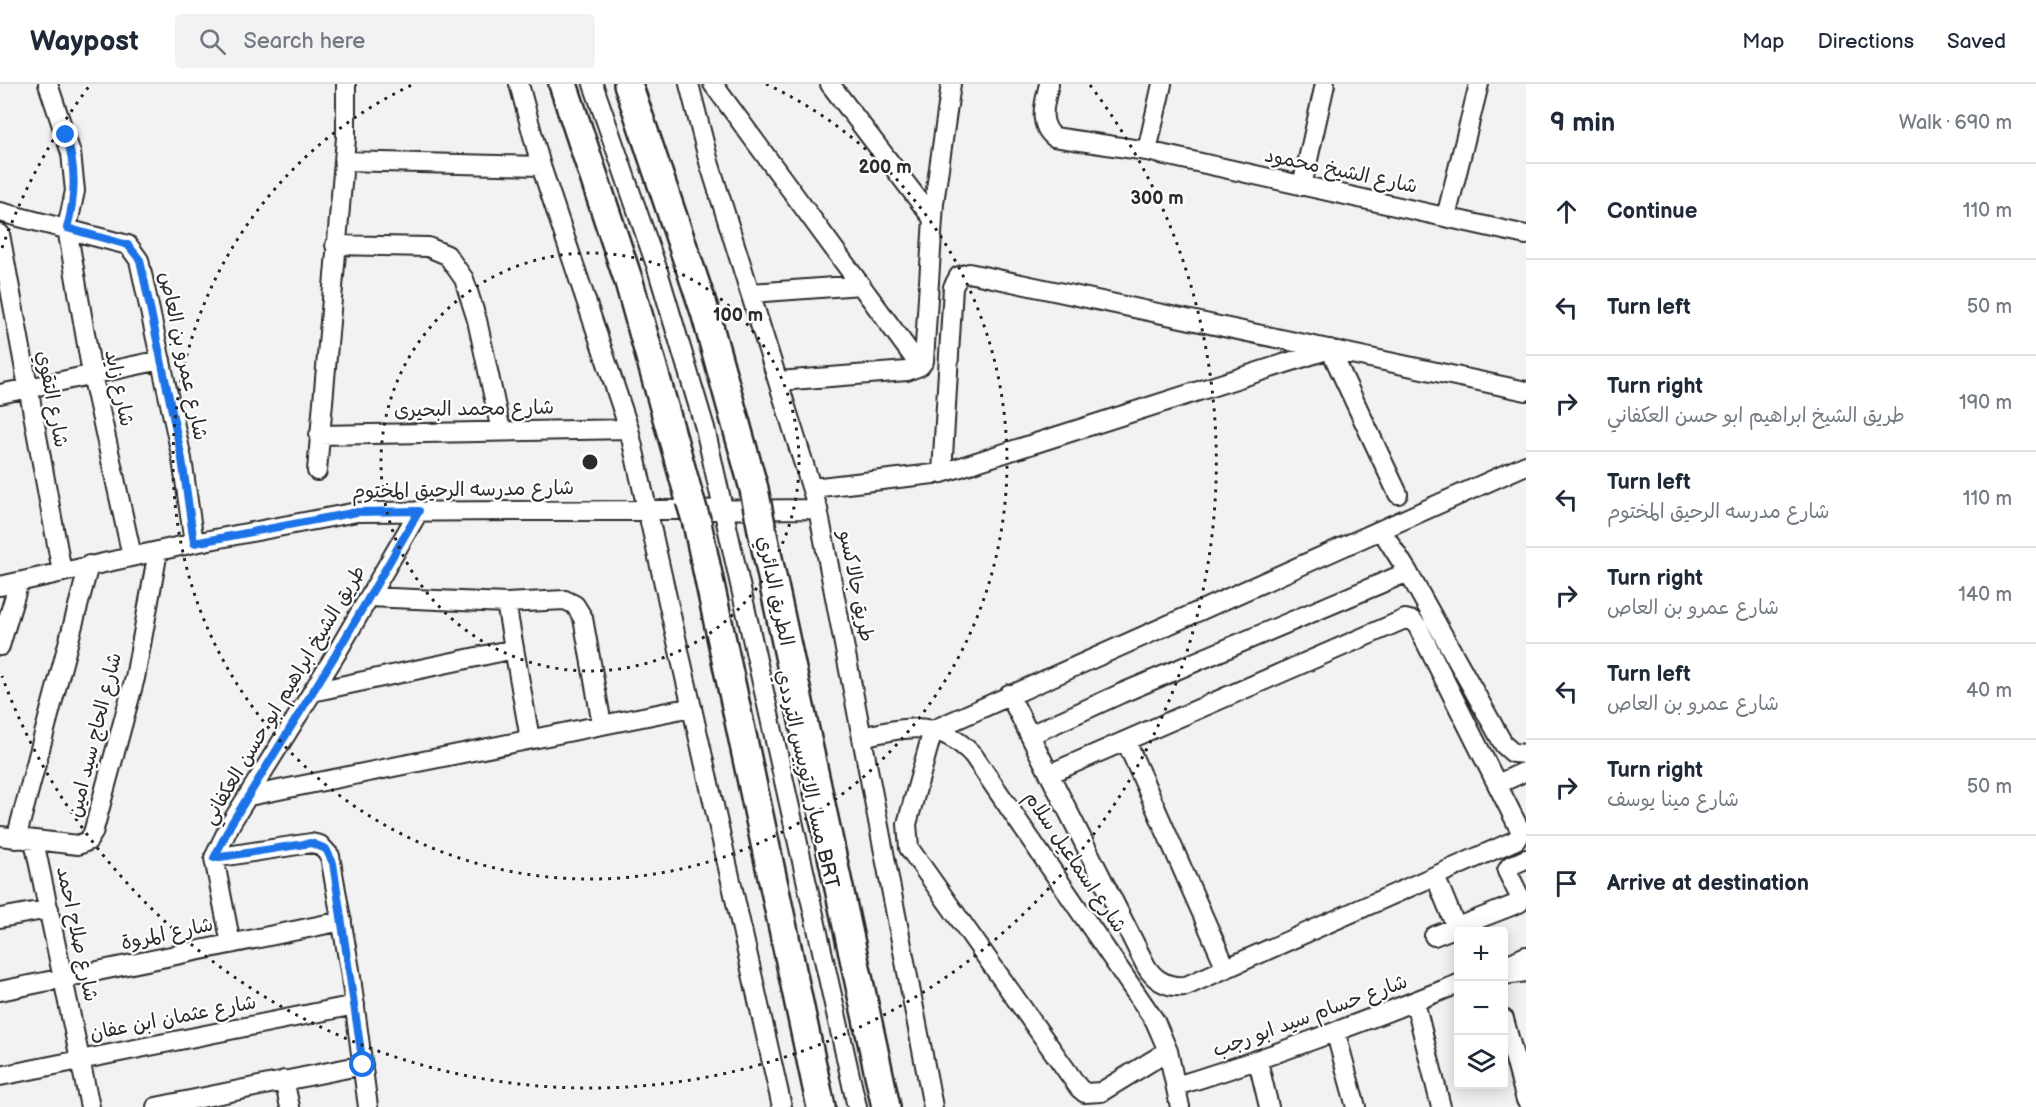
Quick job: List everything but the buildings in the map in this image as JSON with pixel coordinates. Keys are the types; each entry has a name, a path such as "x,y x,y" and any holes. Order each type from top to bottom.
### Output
{"highway":[{"path":"563,84 629,282 693,511 821,1107"},
{"name":"الطريق الدائري","path":"635,92 705,312 754,489 886,1107"}],"street":[{"path":"0,212 67,228 72,210 75,172 48,84"},
{"path":"317,471 344,161 346,84"},
{"path":"519,84 541,166 629,429 782,1107"},
{"name":"مسار الاتوبيس الترددي BRT","path":"593,84 657,268 705,428 857,1107"},
{"name":"طريق جالاكسو","path":"689,84 709,162 818,509 933,1107"},
{"path":"713,84 920,366"},
{"path":"830,84 933,219"},
{"path":"779,381 907,372 920,366 925,354 933,219 951,84"},
{"name":"شارع الشيخ محمود","path":"1049,84 1043,120 1047,130 1054,137 1147,151 1526,235"},
{"path":"1147,151 1162,84"},
{"path":"1302,186 1325,84"},
{"path":"1446,218 1479,84"},
{"path":"344,161 541,166"},
{"name":"شارع عمرو بن العاص","path":"67,228 128,245 140,260 182,459 194,543"},
{"name":"شارع زايد","path":"67,228 92,375 132,556"},
{"name":"شارع التقوي","path":"0,234 26,388 62,572"},
{"path":"335,245 428,247 447,255 464,279 477,320 501,431"},
{"path":"942,473 953,286 958,276 969,273 1526,391"},
{"path":"751,293 861,285"},
{"path":"812,488 942,473 1330,349"},
{"path":"1330,349 1398,494"},
{"path":"0,394 161,360"},
{"name":"شارع محمد البحيرى","path":"320,435 629,429"},
{"path":"1168,1051 1101,1092 1085,1093 1078,1088 909,848 908,824 933,729 1526,465"},
{"name":"شارع مدرسه الرحيق المختوم","path":"0,586 194,543 357,512 818,509"},
{"name":"طريق الشيخ ابراهيم ابو حسن العكفاني","path":"214,858 231,824 419,511"},
{"path":"1382,531 1504,745 1513,753 1526,754"},
{"name":"شارع الحاج سيد امين","path":"17,839 78,844 87,841 93,834 135,678 158,551"},
{"path":"17,839 89,565"},
{"path":"1030,735 1122,693 1408,573"},
{"path":"0,646 19,582"},
{"path":"369,597 506,603 565,600 575,605 583,618 602,725"},
{"path":"506,603 530,740"},
{"path":"1049,774 1409,620 1418,627 1498,784 1520,833 1524,860 1510,866 1507,871 1520,897 1519,903 1456,927 1435,876"},
{"path":"312,692 514,649"},
{"path":"1009,694 1150,972 1161,982 1178,987 1186,986 1435,876 1520,833"},
{"path":"249,796 692,707"},
{"name":"شارع اسماعيل سلام","path":"862,737 907,727 933,729 962,743 984,768 1155,1021 1168,1051 1180,1107"},
{"path":"1126,741 1226,968"},
{"path":"1498,784 1526,771"},
{"name":"شارع صلاح احمد","path":"17,839 49,909 90,1107"},
{"path":"231,944 214,858 311,843 326,849 333,863 368,1107"},
{"path":"0,918 49,909"},
{"name":"شارع المروة","path":"0,992 342,921"},
{"path":"1434,936 1454,928"},
{"path":"1508,964 1526,957"},
{"path":"1508,974 1526,972"},
{"name":"شارع حسام سيد ابو رجب","path":"1176,1086 1336,1034 1454,986"},
{"path":"1415,1002 1441,1107"},
{"name":"شارع عثمان ابن عفان","path":"0,1076 355,1005"},
{"path":"1508,1028 1519,1047 1526,1100"},
{"path":"1336,1034 1356,1107"},
{"path":"1258,1061 1269,1107"},
{"path":"156,1107 363,1065"},
{"path":"284,1080 290,1107"}],"route":[{"path":"66,135 75,172 75,191 67,228 128,245 140,260 182,459 194,543 357,512 419,511 336,654 231,824 214,858 311,843 326,849 333,863 363,1065"}]}
